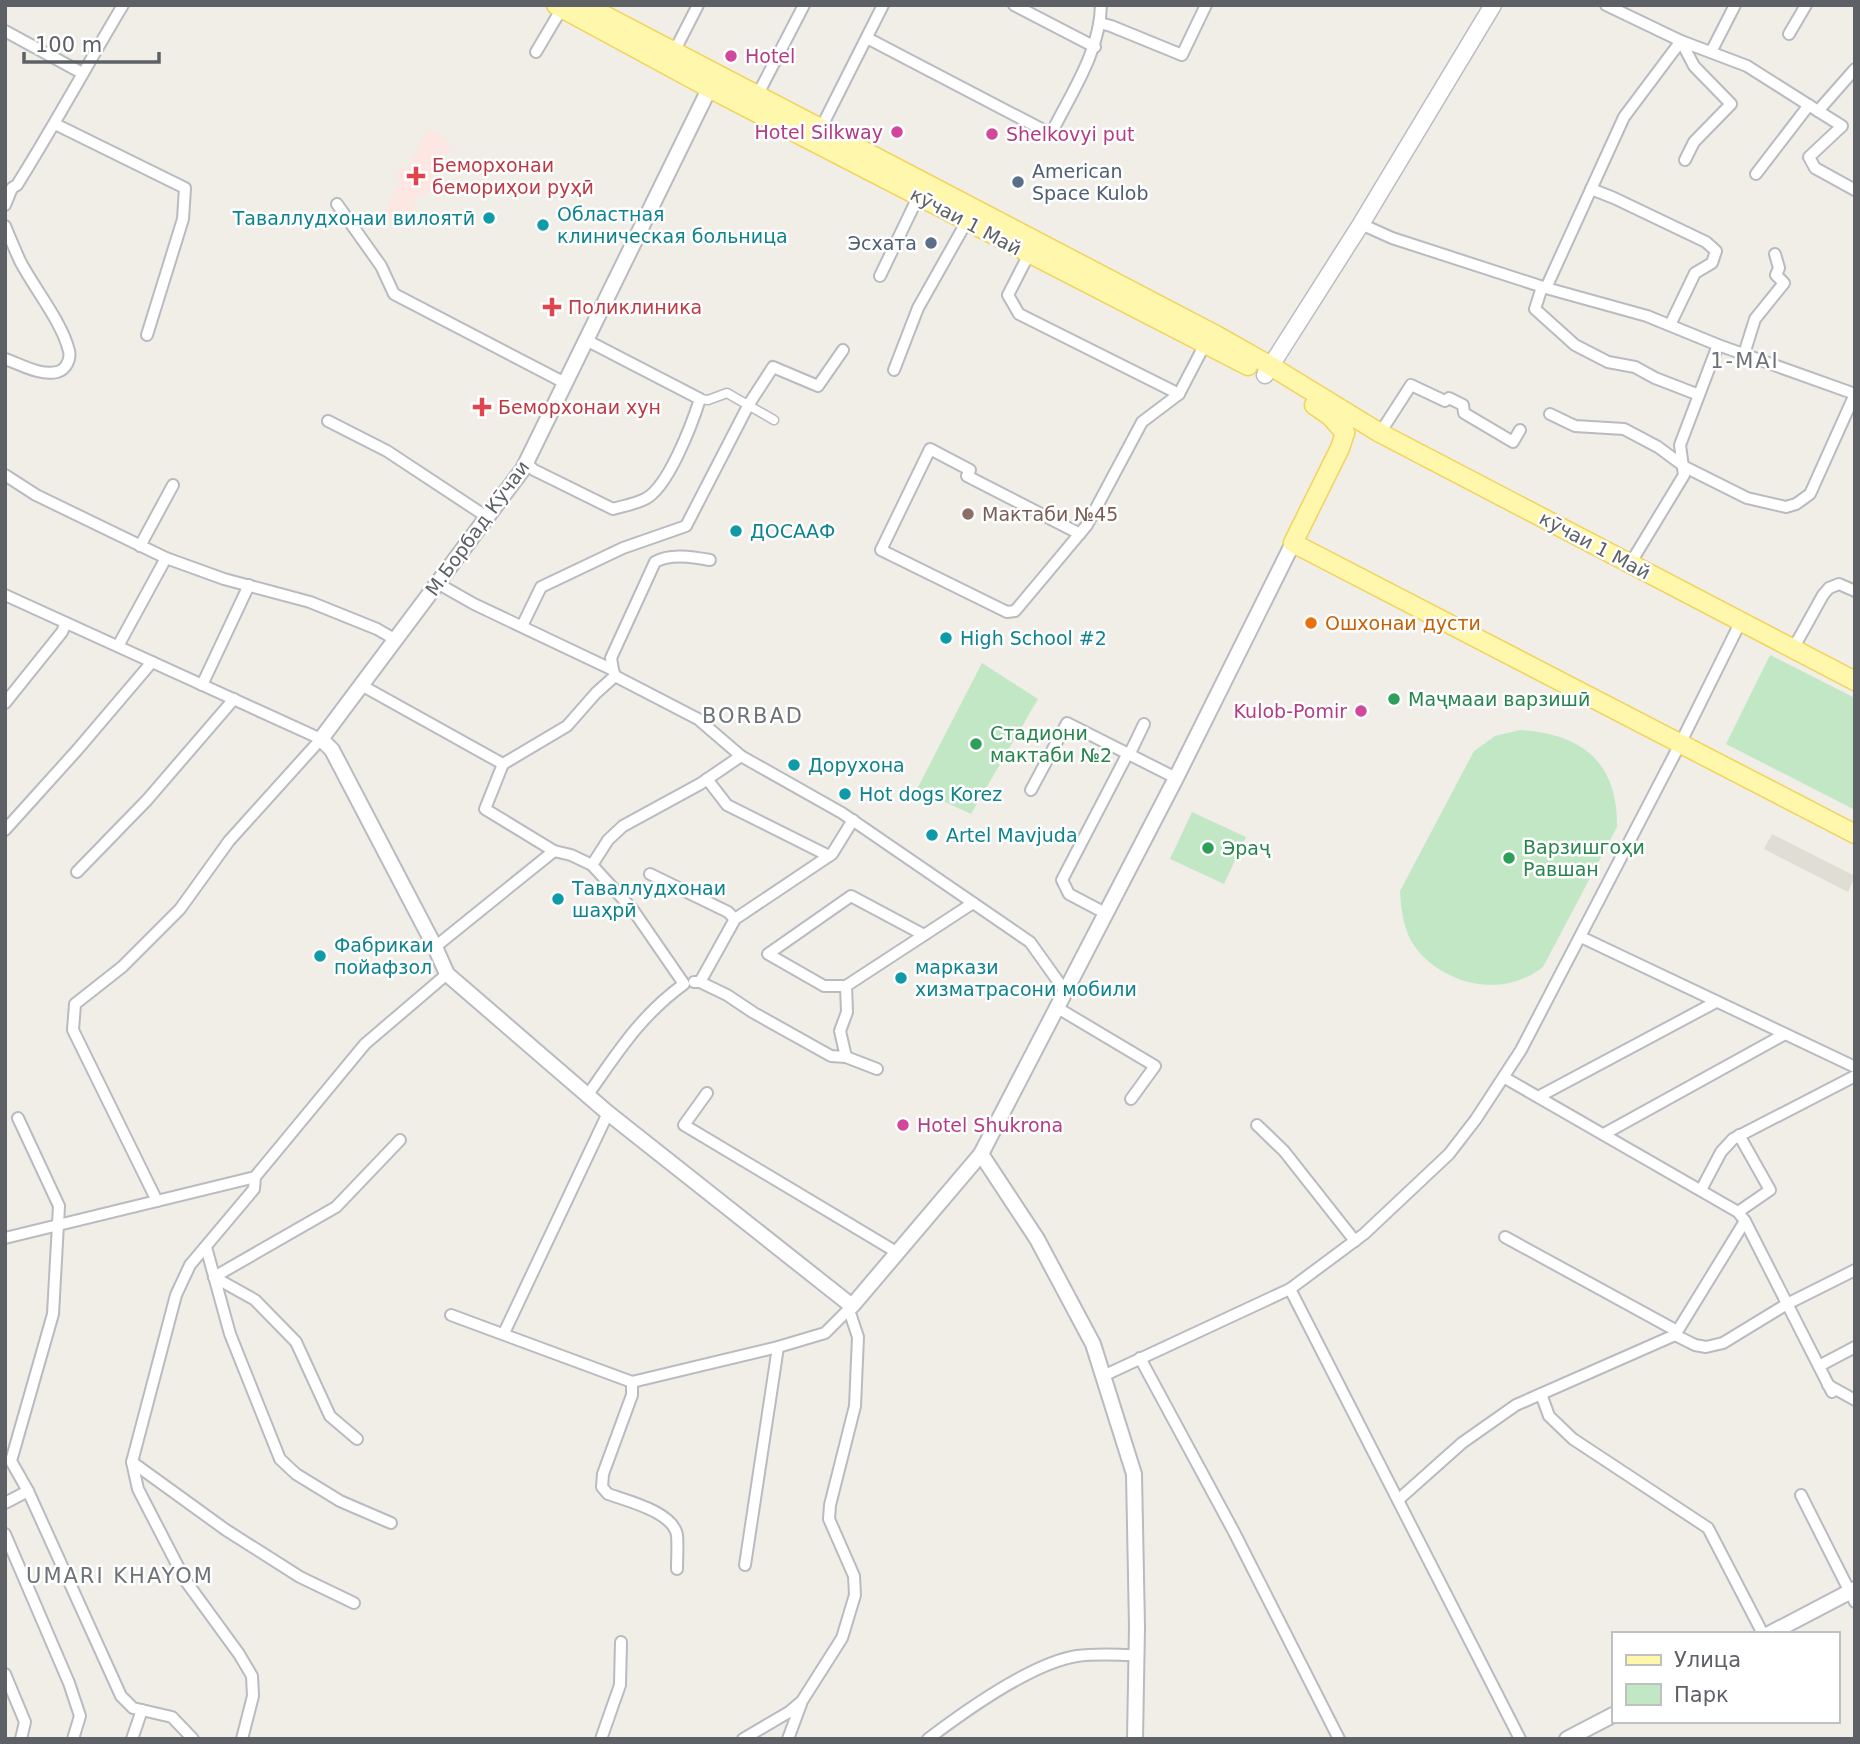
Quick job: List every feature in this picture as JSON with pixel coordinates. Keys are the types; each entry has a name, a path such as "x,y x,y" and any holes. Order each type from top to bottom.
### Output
{"main road":[{"path":"1267,370 1361,224 1493,5"},
{"name":"кӯчаи 1 Май","path":"559,7 713,81 1029,254 1205,344 1267,370 1330,416 1345,433"},
{"name":"кӯчаи 1 Май","path":"592,7 674,52 713,81 758,94 1338,407 1379,432 1855,681"},
{"path":"1338,407 1345,433 1293,542 1855,834"},
{"path":"1345,433 1358,428 1379,432"}],"street":[{"path":"5,205 9,187 17,185 124,5"},
{"path":"674,52 698,5"},
{"path":"758,94 804,5"},
{"path":"821,128 883,5"},
{"path":"1014,5 1095,47"},
{"path":"867,38 1051,134 1095,47 1101,5"},
{"path":"1100,23 1182,55 1206,5"},
{"path":"1606,5 1681,41 1746,66 1842,127 1809,157 1815,168 1855,190"},
{"path":"1711,52 1735,5"},
{"path":"1788,34 1806,5"},
{"path":"536,51 559,7"},
{"path":"5,31 82,73"},
{"path":"1681,41 1694,66 1731,104 1694,142 1685,160"},
{"path":"1681,41 1624,117 1535,309 1575,345 1608,362 1635,368 1699,395"},
{"path":"1756,174 1813,108 1855,69"},
{"name":"М.Борбад Кӯчаи","path":"321,739 526,463 713,81"},
{"path":"55,124 186,188 183,219 147,335"},
{"path":"1591,189 1706,242 1716,251 1713,263 1695,273 1670,325"},
{"path":"880,276 919,195"},
{"path":"337,204 381,266 394,294 565,383"},
{"path":"894,370 918,309 967,221"},
{"path":"1361,224 1392,238 1670,325 1855,394 1810,494 1796,505 1786,508 1747,498 1685,467 1658,447 1624,429 1574,426 1550,414"},
{"path":"5,226 20,260 51,313 68,349 69,359 65,368 57,372 38,371 5,359"},
{"path":"1029,254 1009,295 1019,314 1179,394"},
{"path":"1744,354 1755,318 1784,283 1776,275 1779,268 1775,254"},
{"path":"586,340 700,400 727,393 774,420"},
{"path":"1080,534 967,476 970,470 930,449 881,550 1007,612 1015,611 1080,534 1087,525 1142,422 1179,394 1205,344"},
{"path":"1630,564 1684,475 1680,445 1718,345"},
{"path":"522,626 541,587 651,536 686,526 749,404 773,367 818,386 843,350"},
{"path":"1379,432 1411,385 1445,401 1449,398 1462,405 1464,414 1513,442 1520,430"},
{"path":"526,463 534,470 613,509 647,499 664,481 689,431 700,400"},
{"path":"328,421 387,451 487,516"},
{"path":"5,475 36,495 166,558 224,579 310,602 377,629 396,640"},
{"path":"140,546 173,485"},
{"path":"651,536 662,558"},
{"path":"450,1315 632,1382 778,1348 825,1333 898,1253 981,1154 1293,542"},
{"path":"614,673 611,658 655,562 662,558 691,556 710,560"},
{"path":"118,646 166,558"},
{"path":"437,583 698,719 741,755 853,820 1030,942 1065,991"},
{"path":"1793,649 1829,588 1839,584 1855,591"},
{"path":"202,685 249,585"},
{"path":"5,595 321,739 332,750 447,974 587,1096 850,1308 858,1337 855,1406 830,1505 829,1520 854,1576 855,1595 842,1638 802,1701 788,1739"},
{"path":"1102,1376 1290,1289 1355,1241 1449,1154 1505,1078 1581,937 1741,621"},
{"path":"5,703 62,632 66,623"},
{"path":"5,830 152,662"},
{"path":"614,673 567,726 503,764 485,809 554,851 571,855 592,865 633,910 684,984"},
{"path":"361,685 503,764"},
{"path":"77,872 147,800 234,699"},
{"path":"1031,790 1067,723 1175,778"},
{"path":"1105,913 1069,894 1062,880 1144,724"},
{"path":"157,1200 73,1030 75,1004 122,967 180,909 229,841 321,739"},
{"path":"592,865 608,840 623,826 707,779 741,755"},
{"path":"707,779 727,804 829,856"},
{"path":"699,982 735,919 829,856 853,820"},
{"path":"435,947 554,851"},
{"path":"650,874 728,912 735,919"},
{"path":"924,935 851,896 768,954 824,986 846,986 973,903"},
{"path":"1581,937 1855,1067"},
{"path":"242,1739 253,1696 251,1676 239,1654 185,1580 138,1489 132,1462 176,1295 190,1265 254,1189 255,1177 365,1044 447,974"},
{"path":"587,1096 628,1037 659,1002 684,984 699,982 727,995 831,1056 846,1057 877,1069"},
{"path":"846,986 847,1012 840,1031 846,1057"},
{"path":"1538,1097 1716,1002"},
{"path":"1056,1007 1155,1066 1131,1099"},
{"path":"1604,1135 1785,1034"},
{"path":"1701,1190 1726,1145 1740,1135 1855,1076"},
{"path":"1505,1078 1701,1190 1742,1217 1830,1388 1855,1400"},
{"path":"707,1093 684,1125 898,1253"},
{"path":"504,1333 608,1113"},
{"path":"18,1118 59,1206 54,1314 11,1461 28,1491 121,1696 133,1708 172,1717 193,1739"},
{"path":"1257,1125 1284,1150 1355,1241"},
{"path":"1398,1500 1462,1443 1516,1405 1676,1333 1742,1217 1770,1190 1740,1135"},
{"path":"214,1277 336,1207 400,1140"},
{"path":"981,1154 1037,1240 1093,1344 1134,1474 1137,1655 1135,1739"},
{"path":"5,1238 255,1177"},
{"path":"1505,1237 1695,1345 1706,1347 1723,1343 1787,1304 1855,1270"},
{"path":"206,1247 230,1334 280,1459 296,1474 340,1501 391,1523"},
{"path":"214,1277 256,1300 296,1342 330,1416 357,1439"},
{"path":"1290,1289 1520,1739"},
{"path":"745,1565 778,1348"},
{"path":"1819,1366 1855,1348"},
{"path":"1140,1358 1234,1532 1339,1739"},
{"path":"632,1382 632,1395 603,1474 602,1487 608,1494 655,1511 669,1520 677,1533 677,1569"},
{"path":"1541,1394 1549,1416 1573,1439 1708,1528 1762,1632"},
{"path":"132,1462 247,1544 300,1577 354,1603"},
{"path":"5,1503 28,1491"},
{"path":"1773,1632 1853,1594 1801,1495"},
{"path":"5,1534 69,1683 80,1716 74,1739"},
{"path":"601,1739 620,1685 621,1642"},
{"path":"928,1739 970,1707 1054,1662 1078,1656 1137,1655"},
{"path":"5,1674 25,1722 21,1739"},
{"path":"743,1739 789,1712 802,1701"},
{"path":"132,1739 142,1710"},
{"path":"1567,1739 1612,1716"}],"shaded area":[{"name":"Беморхонаи бемориҳои руҳӣ","path":"428,129 448,139 446,144 451,147 444,160 438,157 430,172 436,175 424,199 417,196 408,221 398,216 394,224 383,214 401,180 396,177 401,167 407,170"},
{"path":"1772,834 1855,876 1848,892 1764,849"}],"green space":[{"path":"1770,655 1855,698 1855,810 1726,744"},
{"name":"Стадиони мактаби №2","path":"982,663 1038,699 971,814 917,789"},
{"path":"1520,730 1561,738 1578,745 1592,756 1611,785 1616,804 1617,827 1543,967 1529,976 1509,983 1476,984 1445,973 1419,952 1406,928 1400,891 1474,751 1495,736"},
{"name":"Эраҷ","path":"1192,812 1246,837 1224,884 1170,859"}],"place":[{"name":"Hotel","path":"731,56"},
{"name":"Hotel Silkway","path":"897,132"},
{"name":"Shelkovyi put","path":"992,134"},
{"name":"Беморхонаи бемориҳои руҳӣ","path":"416,176"},
{"name":"American Space Kulob","path":"1018,182"},
{"name":"Таваллудхонаи вилоятӣ","path":"489,218"},
{"name":"Областная клиническая больница","path":"543,225"},
{"name":"Эсхата","path":"931,243"},
{"name":"Поликлиника","path":"552,307"},
{"name":"Беморхонаи хун","path":"482,407"},
{"name":"Мактаби №45","path":"968,514"},
{"name":"ДОСААФ","path":"736,531"},
{"name":"Ошхонаи дусти","path":"1311,623"},
{"name":"High School #2","path":"946,638"},
{"name":"Маҷмааи варзишӣ","path":"1394,699"},
{"name":"Kulob-Pomir","path":"1361,711"},
{"name":"Стадиони мактаби №2","path":"976,744"},
{"name":"Дорухона","path":"794,765"},
{"name":"Hot dogs Korez","path":"845,794"},
{"name":"Artel Mavjuda","path":"932,835"},
{"name":"Эраҷ","path":"1208,848"},
{"name":"Варзишгоҳи Равшан","path":"1509,858"},
{"name":"Таваллудхонаи шаҳрӣ","path":"558,899"},
{"name":"Фабрикаи пойафзол","path":"320,956"},
{"name":"маркази хизматрасони мобили","path":"901,978"},
{"name":"Hotel Shukrona","path":"903,1125"}],"district":[{"name":"1-MAI","path":"1745,361"},
{"name":"BORBAD","path":"753,716"},
{"name":"UMARI KHAYOM","path":"120,1576"}]}
